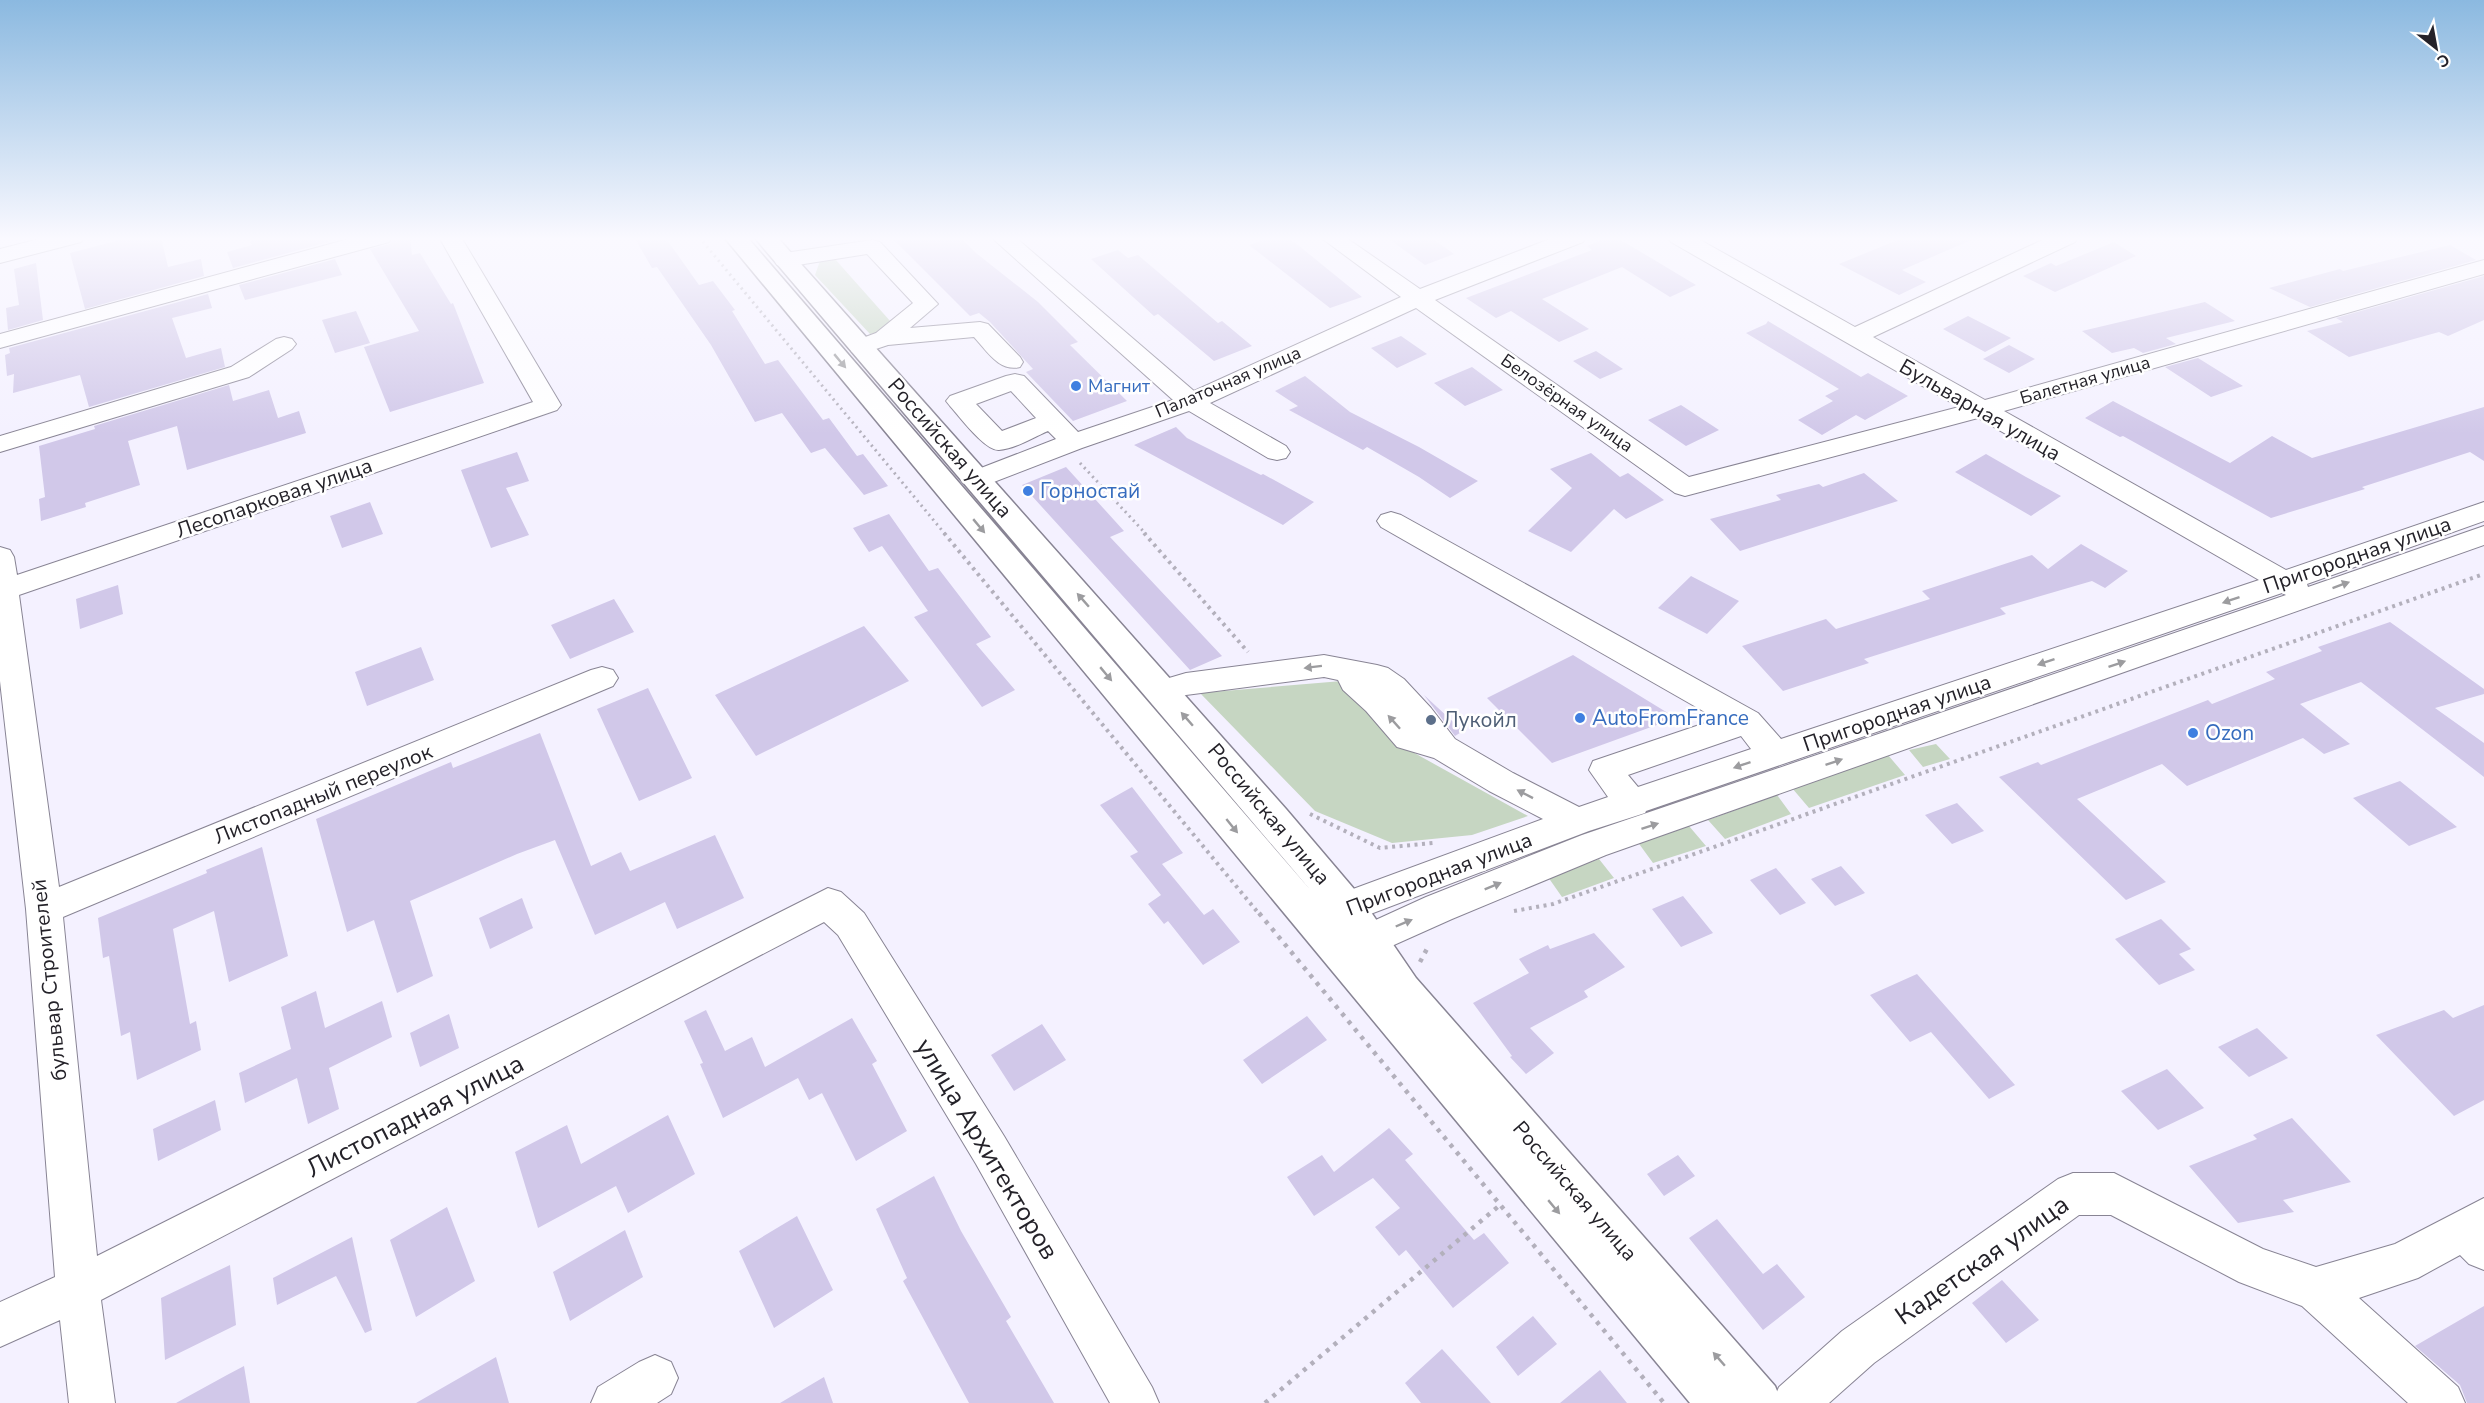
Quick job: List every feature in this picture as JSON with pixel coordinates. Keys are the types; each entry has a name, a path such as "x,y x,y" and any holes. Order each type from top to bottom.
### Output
{"main road":[{"name":"Российская улица","path":"795,302 963,485 1163,691 1342,931 1720,1403"},
{"name":"Российская улица","path":"830,302 873,343 963,485 1196,780 1402,990 1758,1403"}],"street":[{"path":"0,341 141,302"},
{"name":"Лесопарковая улица","path":"1,579 548,405 488,302"},
{"path":"873,343 926,304 925,302"},
{"path":"1077,302 1191,402 1277,452"},
{"name":"Палаточная улица","path":"963,485 1069,444 1191,402 1408,302"},
{"name":"Белозёрная улица","path":"1424,302 1685,487"},
{"name":"Бульварная улица","path":"1794,302 2296,589"},
{"path":"1854,337 1928,302"},
{"name":"Балетная улица","path":"1685,487 1979,410 2359,302"},
{"path":"873,343 980,329 1011,362"},
{"path":"0,444 240,372 284,344"},
{"path":"1053,420 1069,444"},
{"name":"Пригородная улица","path":"1342,931 1594,845 2296,589 2484,511"},
{"path":"1391,521 1747,722 1774,754"},
{"name":"Пригородная улица","path":"1342,931 1577,821 1633,804 1774,754 2296,589 2484,534"},
{"name":"бульвар Строителей","path":"1,579 44,909 78,1288 92,1403"},
{"path":"1163,691 1186,684 1324,666 1377,676 1393,687 1420,716 1444,748 1501,782 1577,821"},
{"name":"Листопадный переулок","path":"44,909 602,678"},
{"path":"1633,804 1605,770 1747,722"},
{"name":"Листопадная улица","path":"0,1325 78,1288 828,903"},
{"name":"улица Архитекторов","path":"828,903 850,924 924,1042 990,1150 1136,1403"},
{"name":"Кадетская улица","path":"1795,1403 1858,1347 2073,1194 2114,1194 2254,1267 2316,1289"},
{"path":"2316,1289 2403,1263 2477,1232"},
{"path":"2316,1289 2442,1403"},
{"path":"614,1403 655,1378"}],"path":[{"path":"753,302 1664,1403"},
{"path":"1069,444 1266,673"},
{"path":"1553,904 2484,574"},
{"path":"1265,1403 1500,1205"}],"green space":[{"path":"841,302 874,302 891,322 883,331 870,334"},
{"path":"1342,681 1409,750 1528,816 1472,835 1392,843 1315,811 1200,693"},
{"path":"1936,744 1950,759 1923,767 1909,750"},
{"path":"1888,755 1905,775 1809,808 1792,788"},
{"path":"1777,795 1791,814 1725,839 1708,820"},
{"path":"1689,826 1706,846 1653,863 1637,841"},
{"path":"1599,859 1614,878 1562,897 1548,877"}],"building":[{"path":"19,302 41,302 43,320 8,330 6,308 19,305"},
{"path":"83,302 109,302 85,309"},
{"path":"177,302 210,302 212,308 172,318 186,358 221,348 225,367 89,407 80,375 13,393 14,374 7,376 5,355 10,353 9,348"},
{"path":"402,302 453,303 484,383 390,412 364,347 419,331"},
{"path":"682,302 729,302 735,310 732,311 765,364 778,360 823,420 829,418 857,456 863,454 888,486 864,495 825,448 811,453 782,413 755,422 711,345"},
{"path":"956,302 1038,302 1078,342 1070,345 1127,401 1073,421 1026,372 1033,369 990,322 979,313 970,316"},
{"path":"1139,302 1194,302 1218,323 1222,321 1252,346 1214,361 1158,314 1154,316"},
{"path":"1323,302 1346,302 1330,308"},
{"path":"1473,302 1547,302 1589,329 1559,342 1511,311 1496,318"},
{"path":"2203,302 2235,321 2166,338 2176,344 2143,353 2134,348 2112,353 2082,331"},
{"path":"2300,302 2326,302 2310,307"},
{"path":"2391,302 2484,302 2484,320 2448,336 2439,332 2349,357 2307,331 2343,322 2336,318"},
{"path":"356,311 370,343 335,353 322,320"},
{"path":"1968,316 2011,338 1985,352 1943,329"},
{"path":"1768,321 1861,377 1868,373 1908,396 1865,420 1856,415 1822,435 1798,420 1833,401 1825,396 1839,389 1746,333"},
{"path":"1401,336 1427,354 1397,368 1371,348"},
{"path":"2009,345 2035,359 2009,373 1983,359"},
{"path":"1596,351 1623,369 1600,379 1573,361"},
{"path":"2198,358 2243,386 2211,397 2165,367"},
{"path":"1472,367 1503,390 1465,406 1434,383"},
{"path":"1305,376 1350,412 1419,447 1478,481 1450,498 1367,447 1363,450 1289,410 1298,406 1275,391"},
{"path":"229,385 233,401 269,390 278,418 299,411 306,433 187,470 177,426 128,441 140,485 85,503 86,507 41,521 39,499 45,497 39,446 95,429 94,426"},
{"path":"2113,401 2230,463 2272,436 2312,458 2484,407 2484,461 2470,452 2362,487 2365,489 2271,518 2123,436 2120,437 2085,418"},
{"path":"1681,405 1719,430 1686,446 1648,420"},
{"path":"1176,427 1187,438 1263,474 1314,502 1283,525 1134,445"},
{"path":"517,452 529,481 506,488 529,535 491,548 461,470"},
{"path":"1591,453 1620,477 1628,473 1664,500 1626,519 1614,509 1571,552 1528,531 1572,488 1550,469"},
{"path":"1986,454 2061,496 2031,516 1955,472"},
{"path":"1066,467 1124,531 1110,537 1222,656 1190,670 1022,485"},
{"path":"1864,473 1898,501 1740,551 1710,519 1781,500 1776,495 1819,484 1823,487"},
{"path":"370,502 383,534 342,548 330,516"},
{"path":"889,514 929,571 938,568 991,637 976,644 1015,690 982,707 914,617 928,611 882,546 869,552 853,528"},
{"path":"2081,544 2128,571 2105,588 2092,581 2000,608 2006,614 1864,659 1869,663 1783,691 1742,646 1826,619 1836,629 1930,599 1922,591 2032,555 2048,569"},
{"path":"1691,576 1739,601 1707,634 1658,608"},
{"path":"118,585 123,614 80,629 76,599"},
{"path":"614,599 634,632 570,659 551,625"},
{"path":"2390,622 2484,689 2484,694 2435,708 2484,743 2484,777 2361,682 2300,704 2350,744 2324,754 2303,738 2187,786 2162,764 2077,799 2166,882 2126,900 1999,777 2038,762 2041,765 2208,700 2212,704 2275,679 2266,672 2322,651 2318,647"},
{"path":"864,626 909,681 756,756 715,695"},
{"path":"421,647 434,680 367,706 355,672"},
{"path":"1573,655 1676,718 1552,763 1487,698"},
{"path":"648,688 692,778 639,801 597,709"},
{"path":"1424,695 1463,731 1455,736"},
{"path":"540,733 591,866 621,852 630,871 715,835 744,898 677,929 665,902 595,935 555,840 517,854 410,901 433,976 397,993 374,920 347,932 316,819 451,762 453,768"},
{"path":"2400,781 2457,827 2409,846 2353,798"},
{"path":"1132,787 1183,853 1162,864 1204,915 1213,909 1240,942 1203,965 1168,921 1164,924 1148,904 1161,895 1130,856 1138,852 1100,805"},
{"path":"1957,803 1984,831 1952,844 1925,815"},
{"path":"262,847 288,956 229,982 214,911 173,929 190,1024 196,1021 201,1050 137,1080 130,1032 121,1036 109,956 103,958 98,918 207,873 206,870"},
{"path":"1841,866 1865,893 1835,906 1811,879"},
{"path":"1776,868 1806,903 1780,915 1750,880"},
{"path":"1683,896 1713,933 1681,947 1652,909"},
{"path":"522,898 533,928 490,949 479,918"},
{"path":"2161,919 2191,949 2179,954 2195,970 2159,985 2115,939"},
{"path":"1594,933 1625,967 1584,991 1588,997 1530,1028 1554,1053 1526,1074 1510,1057 1512,1056 1473,1003 1529,973 1519,959 1548,945 1550,949"},
{"path":"1917,974 2015,1085 1989,1099 1931,1032 1910,1042 1870,995"},
{"path":"316,991 325,1028 382,1001 392,1037 329,1068 339,1109 308,1124 297,1078 245,1103 239,1073 291,1049 281,1007"},
{"path":"2484,1005 2484,1100 2454,1116 2376,1035 2444,1010 2453,1018"},
{"path":"706,1010 725,1051 752,1037 765,1067 852,1018 877,1061 872,1064 907,1131 856,1161 822,1093 809,1100 798,1078 723,1118 700,1064 703,1063 684,1021"},
{"path":"449,1014 459,1048 420,1067 410,1033"},
{"path":"1307,1016 1327,1040 1262,1084 1243,1060"},
{"path":"1042,1024 1066,1060 1014,1091 991,1055"},
{"path":"2257,1028 2288,1058 2249,1077 2218,1047"},
{"path":"2167,1069 2204,1108 2158,1130 2121,1091"},
{"path":"215,1100 221,1130 158,1161 153,1129"},
{"path":"668,1115 695,1174 628,1213 616,1186 538,1228 515,1152 567,1125 581,1164"},
{"path":"2292,1118 2351,1182 2283,1200 2294,1212 2238,1223 2189,1166 2257,1139 2253,1135"},
{"path":"1389,1128 1413,1154 1405,1160 1474,1240 1484,1233 1509,1263 1453,1308 1406,1250 1399,1256 1375,1227 1400,1208 1373,1178 1314,1216 1287,1177 1322,1155 1334,1172"},
{"path":"1678,1155 1695,1176 1664,1196 1647,1174"},
{"path":"934,1176 961,1231 1011,1317 1006,1321 1054,1403 969,1403 903,1281 907,1278 876,1209"},
{"path":"447,1207 475,1281 416,1317 390,1240"},
{"path":"797,1216 833,1290 774,1328 739,1251"},
{"path":"1717,1219 1763,1274 1777,1264 1805,1297 1763,1330 1689,1238"},
{"path":"625,1230 643,1277 570,1321 553,1272"},
{"path":"352,1237 372,1330 365,1333 336,1276 277,1305 273,1278"},
{"path":"230,1265 236,1325 165,1360 161,1298"},
{"path":"2002,1280 2039,1320 2006,1343 1972,1303"},
{"path":"2484,1306 2484,1403 2467,1403 2460,1385 2415,1346"},
{"path":"1533,1316 1557,1344 1518,1376 1496,1347"},
{"path":"1442,1349 1491,1403 1421,1403 1405,1383"},
{"path":"496,1357 509,1403 416,1403"},
{"path":"244,1366 250,1403 176,1403 227,1375"},
{"path":"1600,1370 1627,1403 1560,1403"},
{"path":"824,1377 833,1403 780,1403"}],"place":[{"name":"Магнит","path":"1076,386"},
{"name":"Горностай","path":"1028,491"},
{"name":"AutoFromFrance","path":"1580,718"},
{"name":"Лукойл","path":"1431,720"},
{"name":"Ozon","path":"2193,733"}]}
